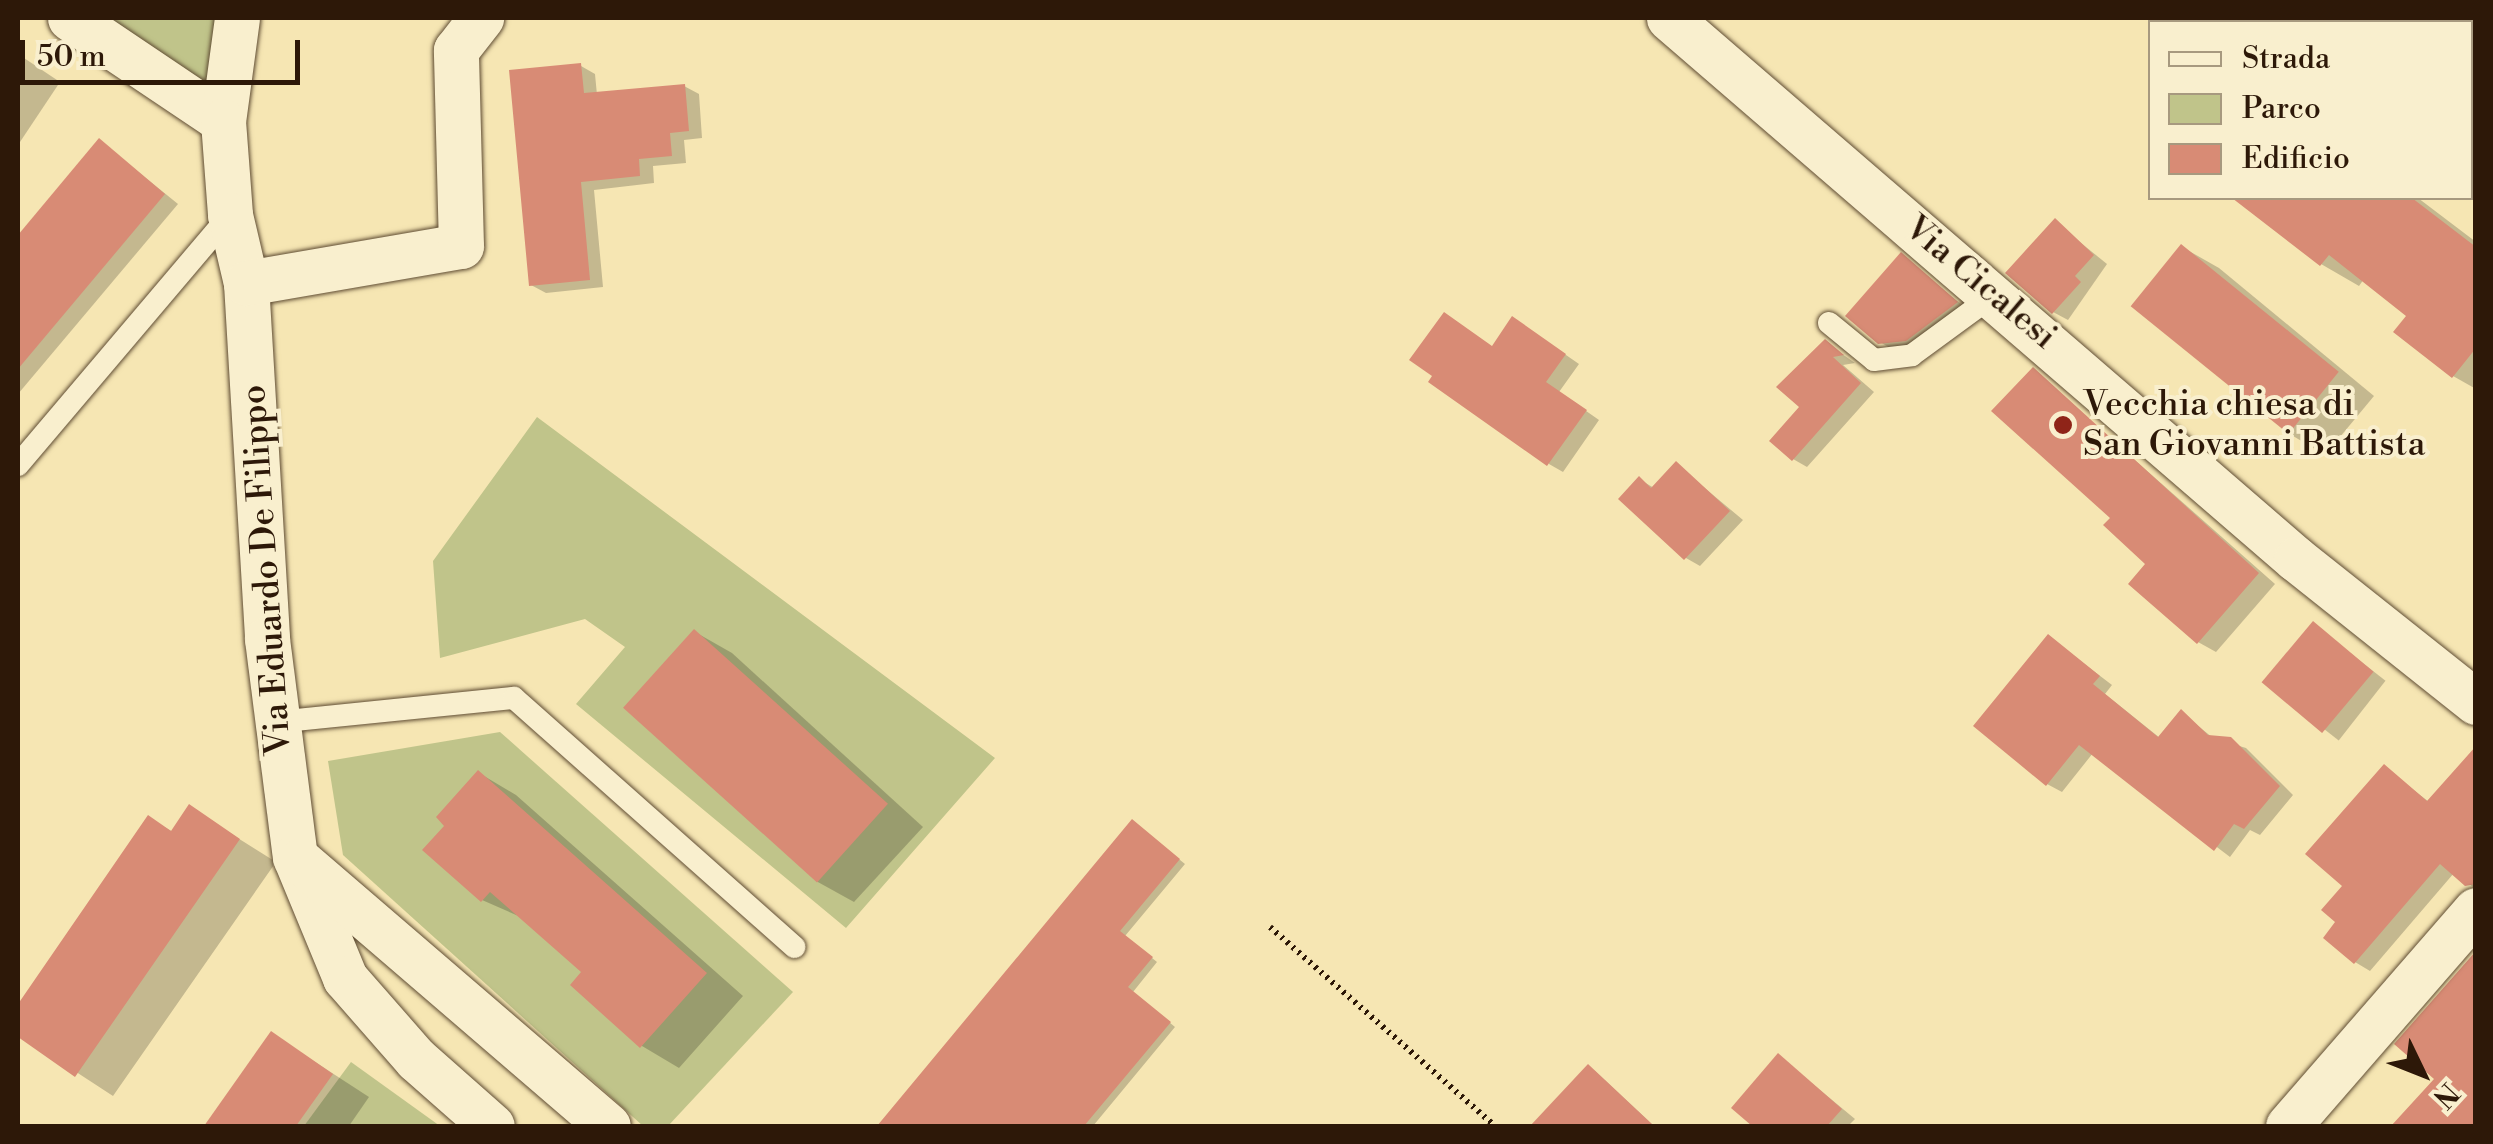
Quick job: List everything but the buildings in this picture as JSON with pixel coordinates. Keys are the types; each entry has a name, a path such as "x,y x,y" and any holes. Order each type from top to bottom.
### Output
{"street":[{"path":"70,18 223,121"},
{"name":"Via Eduardo De Filippo","path":"237,18 223,121 230,216 246,283 276,722 294,856 345,978 416,1059 492,1126"},
{"path":"246,283 461,246 456,50 482,18"},
{"name":"Via Cicalesi","path":"1669,18 1995,294 2296,559 2476,702"},
{"path":"294,856 608,1126"},
{"path":"2288,1126 2476,910"}],"lane":[{"path":"18,465 230,216"},
{"path":"1829,324 1874,360 1912,355 1995,294"},
{"path":"276,722 514,698 794,947"}],"path":[{"path":"1270,927 1494,1126"}],"green space":[{"path":"103,18 220,18 205,88"},
{"path":"537,417 995,758 846,928 576,704 625,647 585,619 440,658 433,561"},
{"path":"500,732 793,992 668,1126 643,1126 343,855 328,761"},
{"path":"351,1062 440,1126 304,1126"}],"place":[{"name":"Vecchia chiesa di San Giovanni Battista","path":"2063,425"}]}
